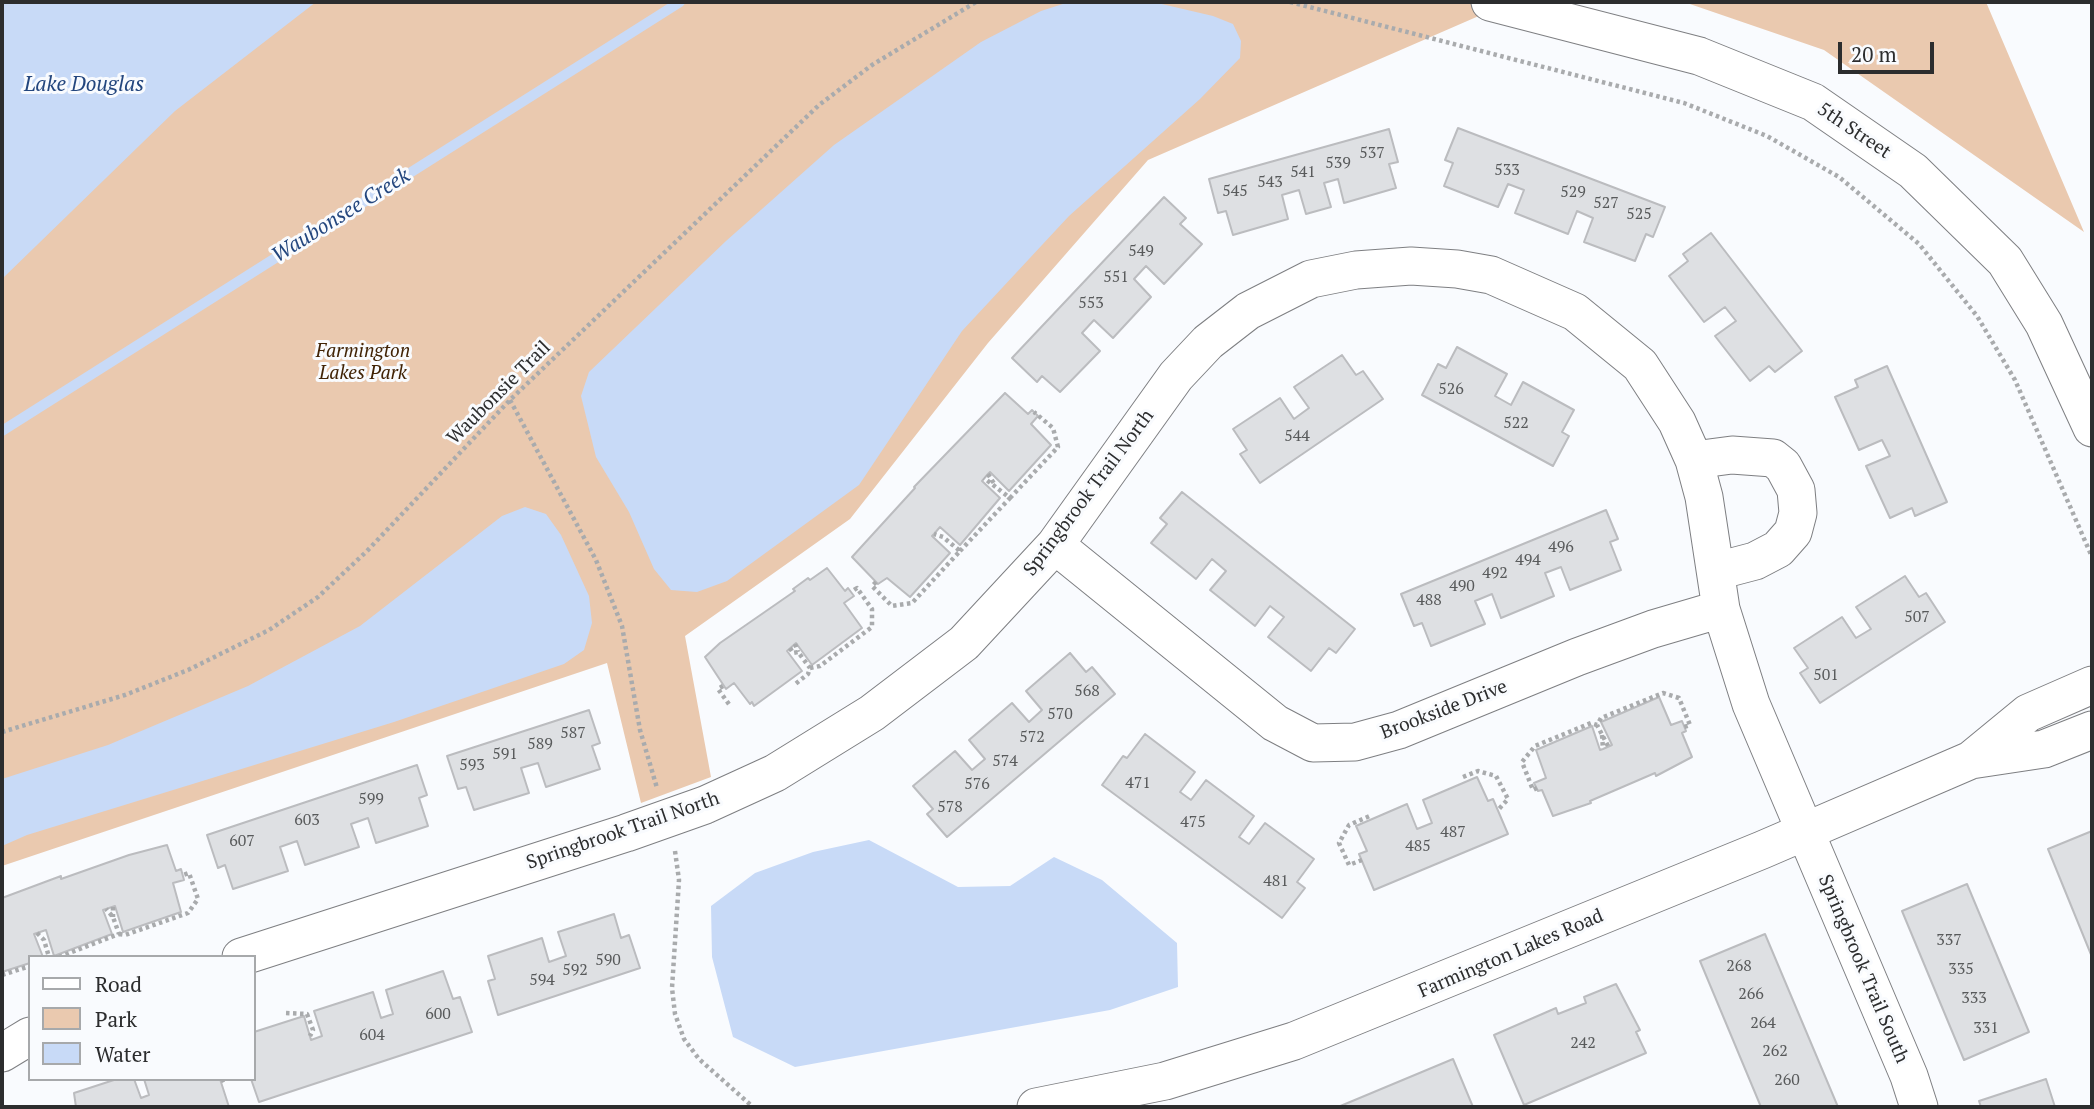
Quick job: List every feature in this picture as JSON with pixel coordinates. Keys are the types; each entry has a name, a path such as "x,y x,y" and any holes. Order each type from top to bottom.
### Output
{"street":[{"name":"5th Street","path":"1490,2 1712,61 1813,102 1913,171 2006,261 2044,324 2092,428"},
{"name":"Springbrook Trail North","path":"247,955 646,826 705,805 775,773 872,713 945,659 995,612 1055,545 1176,376 1208,342 1248,311 1278,294 1311,279 1356,270 1411,266 1491,275 1574,312 1640,365 1677,422 1694,460 1717,572 1721,609 1751,704 1804,832"},
{"path":"1694,460 1732,455 1773,458 1783,466 1796,490 1798,513 1793,532 1778,549 1755,562 1717,572"},
{"name":"Brookside Drive","path":"1055,545 1275,723 1313,743 1354,742 1399,730 1577,657 1653,629 1721,609"},
{"name":"Farmington Lakes Road","path":"1971,760 2028,713 2092,685"},
{"name":"Farmington Lakes Road","path":"1036,1107 1164,1081 1294,1041 1804,832 1971,760 2043,749 2092,730"},
{"name":"Springbrook Trail South","path":"1804,832 1909,1076 1919,1107"},
{"path":"2,1053 28,1037"}],"path":[{"name":"Waubonsie Trail","path":"2,732 125,695 188,670 269,630 318,597 368,551 510,400 819,105 872,65 976,2"},
{"path":"1290,2 1684,103 1767,136 1839,177 1919,244 1977,316 2015,380 2092,557"},
{"path":"510,400 597,560 622,626 640,730 659,797"},
{"path":"876,582 872,586 892,606 912,603 1058,447 1053,428 1034,412"},
{"path":"986,476 1010,498"},
{"path":"936,532 960,551"},
{"path":"810,668 820,666 872,628 872,609 857,588 851,592"},
{"path":"793,646 793,653 798,652 810,668"},
{"path":"794,685 808,674 810,668"},
{"path":"723,686 718,689 731,707"},
{"path":"1597,725 1601,718 1663,693 1679,698 1690,725 1684,727"},
{"path":"1537,789 1533,790 1521,762 1535,746 1591,723 1597,725 1606,748"},
{"path":"1463,777 1478,771 1496,776 1508,799 1498,810"},
{"path":"1362,860 1349,865 1339,842 1349,825 1372,815"},
{"path":"674,848 679,880 672,988 675,1014 684,1039 699,1059 753,1107"},
{"path":"64,955 119,934 125,935 188,913 198,899 189,873 183,875"},
{"path":"113,907 113,917 119,934"},
{"path":"106,909 113,917"},
{"path":"44,931 48,955"},
{"path":"37,933 44,940"},
{"path":"2,975 28,967"},
{"path":"286,1013 307,1014 313,1030 310,1036"}],"green space":[{"name":"Farmington Lakes Park","path":"2,2 1472,2 1504,5 1148,160 988,343 850,519 685,636 711,777 641,803 607,663 2,866"},
{"path":"1684,2 1986,2 2084,232 1824,50"}],"water":[{"name":"Lake Douglas","path":"2,2 316,2 175,111 2,279"},
{"path":"1069,2 1153,2 1213,16 1233,24 1241,41 1240,58 1200,99 1069,216 962,331 859,485 727,581 697,592 671,590 654,569 629,512 596,457 581,396 589,372 726,241 834,145 981,42 1041,11"},
{"path":"525,507 546,514 561,535 589,596 592,623 584,650 564,664 394,722 27,835 2,846 2,779 108,745 248,686 360,626 502,516"},
{"path":"869,840 958,887 1010,886 1054,857 1102,880 1177,943 1178,987 1110,1010 795,1067 733,1037 712,957 711,906 755,873 813,852"}],"building":[{"path":"1458,128 1665,207 1653,237 1646,234 1635,261 1584,242 1593,218 1577,211 1568,234 1515,213 1524,190 1508,184 1498,207 1444,186 1453,163 1445,160"},
{"path":"1389,129 1398,162 1389,164 1396,188 1344,203 1338,179 1324,183 1331,207 1306,214 1299,190 1282,195 1288,219 1233,235 1226,211 1218,213 1209,179"},
{"path":"1164,197 1186,218 1180,224 1202,244 1164,284 1146,266 1134,279 1151,297 1113,338 1094,320 1082,333 1100,351 1060,392 1042,376 1037,382 1012,358"},
{"path":"1711,233 1802,351 1775,372 1769,366 1750,381 1715,336 1736,321 1725,307 1704,322 1669,276 1688,261 1683,254"},
{"path":"1457,347 1507,374 1495,396 1511,405 1523,382 1574,410 1562,432 1569,436 1553,466 1422,395 1438,364 1446,368"},
{"path":"1342,355 1356,375 1363,371 1383,399 1260,483 1240,454 1247,450 1233,429 1280,398 1294,419 1309,408 1294,387"},
{"path":"1887,366 1947,502 1915,516 1912,508 1890,518 1866,466 1890,456 1882,440 1859,450 1835,397 1858,387 1855,380"},
{"path":"1005,393 1028,414 1032,410 1038,416 1031,424 1051,445 1009,491 990,472 988,474 982,481 1000,498 960,545 940,527 932,536 950,553 910,597 887,578 878,584 852,557 914,487"},
{"path":"1182,492 1355,629 1336,653 1329,648 1311,671 1268,637 1284,617 1270,606 1255,626 1210,590 1226,571 1212,559 1196,579 1151,543 1167,524 1160,518"},
{"path":"1606,510 1618,539 1610,542 1621,570 1570,590 1561,567 1545,573 1554,596 1501,618 1492,594 1475,601 1485,624 1431,646 1422,623 1414,626 1401,594"},
{"path":"827,568 845,591 848,588 854,596 844,603 862,628 812,665 796,643 787,651 802,671 754,706 734,683 726,689 705,657 720,643 795,591 793,589 808,578 810,580"},
{"path":"1905,576 1919,597 1926,593 1945,622 1820,703 1800,673 1808,668 1794,648 1842,617 1856,638 1871,629 1856,607"},
{"path":"1070,653 1086,672 1092,667 1115,694 947,837 927,814 933,809 913,786 955,751 972,770 985,759 969,740 1012,703 1029,722 1042,710 1026,691"},
{"path":"1659,697 1671,725 1682,721 1686,731 1682,733 1692,757 1656,776 1655,773 1590,801 1591,803 1553,816 1542,790 1538,791 1534,783 1546,778 1536,750 1592,726 1600,750 1603,749 1612,745 1601,722"},
{"path":"589,710 600,743 592,746 600,769 546,787 538,763 521,768 529,793 474,810 466,787 458,789 447,756"},
{"path":"1145,734 1195,772 1180,792 1191,800 1206,780 1254,816 1239,837 1249,844 1265,823 1314,859 1297,882 1305,888 1282,918 1102,785 1123,756 1127,758"},
{"path":"417,765 427,795 419,798 428,826 376,843 368,818 351,824 359,847 305,865 297,841 280,847 288,871 233,889 225,865 218,868 207,835"},
{"path":"1477,777 1488,801 1493,799 1508,834 1374,890 1359,854 1367,851 1356,826 1407,804 1417,829 1432,823 1423,800"},
{"path":"2092,831 2092,957 2048,849"},
{"path":"167,845 176,871 181,869 184,880 173,883 181,912 123,932 115,906 103,910 112,934 54,955 46,930 34,934 42,955 28,955 28,964 2,972 2,898 129,855"},
{"path":"1967,884 2029,1032 1964,1060 1902,911"},
{"path":"614,914 621,938 629,935 640,968 498,1015 488,981 495,979 488,956 542,938 549,962 566,956 558,932"},
{"path":"1765,934 1838,1107 1761,1107 1700,961"},
{"path":"443,971 453,999 460,997 472,1032 259,1102 252,1081 256,1081 256,1031 304,1016 311,1040 322,1036 314,1011 373,992 381,1018 393,1014 386,990"},
{"path":"1616,984 1640,1030 1636,1032 1646,1053 1524,1105 1494,1035 1556,1008 1558,1014 1586,1003 1584,997"},
{"path":"1453,1059 1473,1107 1338,1107"},
{"path":"2046,1079 2055,1107 1981,1107 1979,1101"},
{"path":"111,1081 135,1081 141,1098 149,1095 145,1081 221,1081 229,1107 76,1107 74,1093"}],"waterway":[{"name":"Waubonsee Creek","path":"2,431 680,2"}]}
